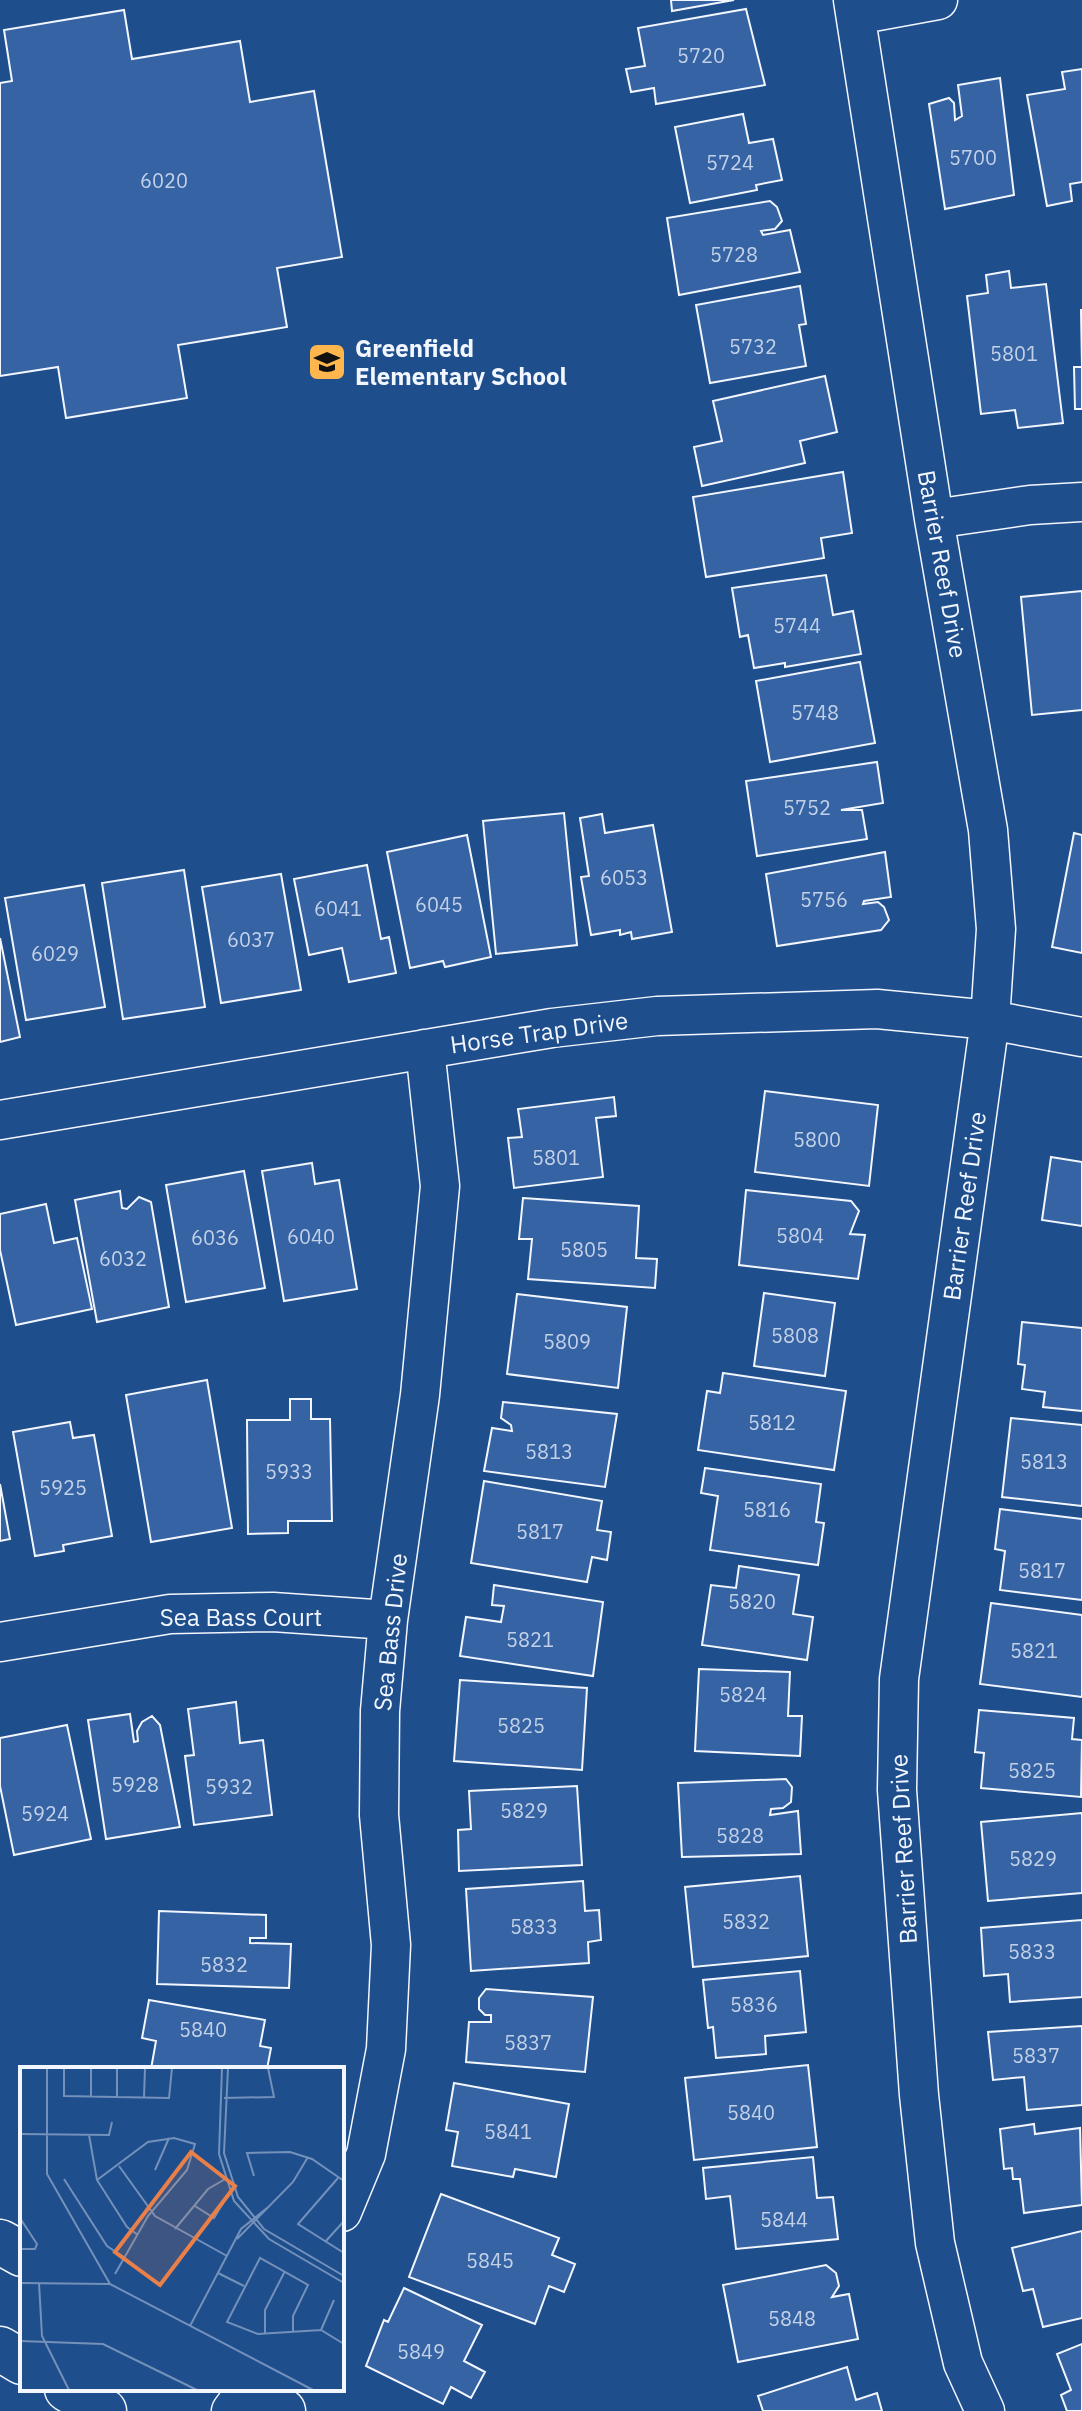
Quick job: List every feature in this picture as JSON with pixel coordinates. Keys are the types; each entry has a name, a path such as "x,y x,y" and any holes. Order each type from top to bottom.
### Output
{"main road":[{"path":"0,2242 20,2253"},
{"path":"0,2349 20,2361"},
{"path":"70,2391 104,2411"},
{"path":"256,2391 283,2411"}],"street":[{"path":"855,8 938,0"},
{"name":"Barrier Reef Drive","path":"855,8 934,519 988,830 996,929 990,1020 899,1679 897,1790 919,2095 935,2243 963,2363 985,2411"},
{"path":"934,519 1030,505 1082,502"},
{"name":"Horse Trap Drive","path":"0,1120 552,1028 657,1016 877,1009 990,1020 1082,1037"},
{"name":"Sea Bass Drive","path":"344,2207 366,2154 386,2049 391,1945 379,1815 380,1711 388,1620 420,1395 440,1186 425,1049"},
{"name":"Sea Bass Court","path":"0,1642 170,1614 273,1612 388,1620"},
{"path":"231,2411 246,2391"}],"building":[{"path":"671,0 734,0 672,11"},
{"path":"746,9 765,85 656,104 654,88 631,92 626,69 645,66 638,28"},
{"path":"124,10 132,59 240,41 250,102 314,91 342,257 277,268 287,327 178,345 187,398 66,418 58,367 0,376 0,83 12,81 4,30"},
{"path":"1082,69 1082,182 1070,184 1072,201 1047,206 1027,95 1065,89 1062,72"},
{"path":"1000,78 1014,195 945,209 929,104 949,98 954,103 955,120 962,116 958,85"},
{"path":"743,114 749,143 773,139 782,180 756,185 757,190 690,203 675,127"},
{"path":"770,201 777,207 782,221 775,229 761,231 763,235 790,230 800,272 679,295 667,218"},
{"path":"1009,271 1011,288 1046,284 1063,423 1018,428 1015,410 981,414 967,296 988,293 986,275"},
{"path":"800,286 806,324 799,325 806,366 710,383 696,305"},
{"path":"1074,367 1082,367 1082,409 1075,409"},
{"path":"825,376 837,432 800,441 805,463 702,486 694,447 722,441 713,401"},
{"path":"843,472 852,533 821,538 824,558 706,577 693,497"},
{"path":"826,575 833,615 853,611 861,654 785,667 785,663 754,668 748,635 740,637 732,588"},
{"path":"1082,591 1082,710 1032,715 1021,597"},
{"path":"860,662 875,743 770,762 756,681"},
{"path":"877,762 883,803 841,810 862,810 867,839 757,856 746,781"},
{"path":"564,813 577,945 496,954 483,821"},
{"path":"602,814 605,833 653,825 672,932 632,939 631,932 620,935 620,930 591,935 581,877 589,876 580,818"},
{"path":"1074,833 1082,835 1082,953 1052,947"},
{"path":"467,835 491,957 445,967 443,961 410,968 387,852"},
{"path":"885,852 891,897 864,901 863,904 878,902 884,907 889,920 881,930 777,946 766,874"},
{"path":"367,865 381,939 389,937 396,973 349,982 342,948 309,955 294,879"},
{"path":"184,870 205,1007 123,1019 102,883"},
{"path":"281,874 301,990 221,1003 202,887"},
{"path":"84,885 105,1007 26,1020 5,898"},
{"path":"0,938 20,1037 0,1042"},
{"path":"765,1091 878,1105 869,1186 755,1172"},
{"path":"614,1097 616,1116 596,1118 603,1177 514,1188 508,1138 522,1137 518,1109"},
{"path":"1051,1157 1082,1162 1082,1226 1042,1220"},
{"path":"312,1163 315,1184 339,1180 357,1289 284,1301 262,1171"},
{"path":"244,1171 265,1288 186,1302 166,1185"},
{"path":"746,1190 851,1201 859,1211 850,1234 865,1235 858,1279 739,1265"},
{"path":"120,1191 122,1208 127,1209 139,1197 151,1202 169,1307 97,1322 75,1200"},
{"path":"523,1198 639,1206 636,1258 657,1259 655,1288 528,1279 532,1239 519,1239"},
{"path":"46,1204 54,1243 77,1238 92,1309 16,1325 0,1250 0,1214"},
{"path":"764,1293 835,1303 825,1376 754,1366"},
{"path":"517,1294 627,1307 618,1388 507,1374"},
{"path":"1022,1322 1082,1328 1082,1411 1043,1407 1045,1392 1022,1389 1025,1365 1018,1364"},
{"path":"723,1373 846,1391 834,1470 698,1450 707,1391 720,1393"},
{"path":"207,1380 232,1528 151,1542 126,1395"},
{"path":"290,1399 311,1399 311,1419 330,1419 332,1521 288,1521 288,1533 248,1534 247,1420 290,1420"},
{"path":"503,1402 617,1414 605,1487 484,1471 492,1428 512,1431 511,1425 501,1418"},
{"path":"1011,1418 1082,1425 1082,1506 1002,1497"},
{"path":"70,1422 73,1438 94,1435 112,1536 63,1545 64,1551 35,1556 13,1432"},
{"path":"705,1468 821,1484 816,1522 824,1523 818,1565 710,1550 718,1496 701,1493"},
{"path":"484,1481 602,1501 597,1530 611,1532 607,1560 592,1557 587,1582 471,1563"},
{"path":"0,1484 10,1539 0,1541"},
{"path":"1000,1509 1082,1519 1082,1600 1000,1590 1005,1551 995,1549"},
{"path":"739,1566 799,1575 793,1614 813,1617 807,1660 702,1645 711,1585 736,1588"},
{"path":"494,1585 603,1602 593,1676 460,1656 466,1617 501,1622 504,1606 492,1605"},
{"path":"991,1603 1082,1615 1082,1697 980,1684"},
{"path":"699,1669 790,1672 788,1716 802,1716 800,1756 695,1751"},
{"path":"460,1680 587,1688 582,1770 454,1761"},
{"path":"236,1702 240,1743 263,1740 272,1815 194,1825 185,1756 194,1755 188,1709"},
{"path":"979,1710 1074,1718 1072,1739 1082,1740 1081,1797 981,1788 984,1753 975,1752"},
{"path":"130,1714 134,1742 138,1741 137,1731 142,1722 152,1716 160,1725 180,1827 106,1839 88,1720"},
{"path":"67,1725 91,1839 14,1855 0,1786 0,1738"},
{"path":"786,1779 792,1787 791,1802 783,1808 771,1809 770,1815 798,1811 801,1854 682,1857 678,1783"},
{"path":"577,1786 582,1865 459,1871 458,1830 471,1829 469,1791"},
{"path":"1082,1813 1082,1893 988,1901 981,1822"},
{"path":"800,1876 808,1956 693,1967 685,1887"},
{"path":"583,1881 585,1911 599,1910 601,1940 588,1942 589,1963 471,1971 466,1889"},
{"path":"159,1911 266,1915 266,1938 250,1938 250,1943 291,1944 289,1988 157,1984"},
{"path":"1082,1920 1082,1997 1010,2002 1008,1974 984,1976 981,1928"},
{"path":"800,1971 806,2032 765,2036 766,2054 716,2058 713,2027 708,2028 703,1980"},
{"path":"486,1989 593,1997 585,2072 466,2062 469,2022 491,2022 491,2015 485,2015 479,2009 479,1998"},
{"path":"149,2000 265,2020 260,2046 271,2048 267,2067 151,2067 156,2041 142,2038"},
{"path":"1082,2026 1082,2105 1027,2110 1024,2077 993,2080 988,2032"},
{"path":"808,2065 817,2147 694,2160 685,2078"},
{"path":"454,2083 569,2104 556,2177 515,2169 513,2177 452,2166 458,2132 446,2130"},
{"path":"1034,2124 1035,2134 1080,2128 1082,2205 1024,2213 1020,2179 1013,2179 1012,2168 1004,2169 1000,2129"},
{"path":"813,2157 817,2198 833,2197 838,2239 736,2249 730,2196 706,2199 703,2168"},
{"path":"441,2194 559,2238 552,2255 575,2264 564,2292 549,2286 535,2324 409,2277"},
{"path":"1082,2231 1082,2318 1043,2327 1033,2289 1023,2291 1012,2248"},
{"path":"826,2265 836,2273 839,2286 832,2297 849,2294 858,2339 738,2362 723,2285"},
{"path":"404,2288 482,2325 464,2361 485,2372 471,2398 451,2387 443,2404 366,2366 384,2320 388,2322"},
{"path":"1082,2344 1082,2411 1067,2411 1061,2395 1071,2390 1057,2354"},
{"path":"847,2367 856,2400 877,2393 882,2411 763,2411 758,2396"}],"place":[{"name":"Greenfield Elementary School","path":"327,362"}]}
